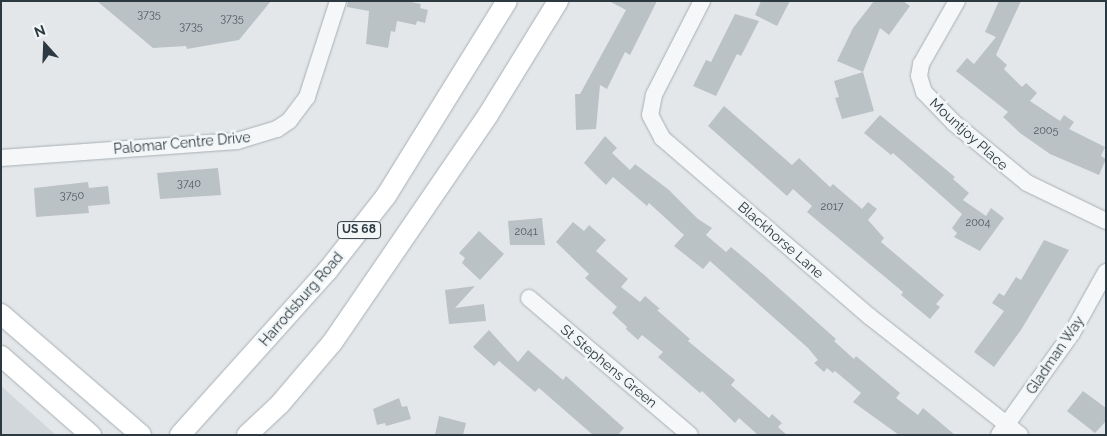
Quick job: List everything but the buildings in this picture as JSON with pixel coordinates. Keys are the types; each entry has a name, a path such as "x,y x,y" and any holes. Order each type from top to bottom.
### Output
{"main road":[{"name":"Harrodsburg Road","path":"180,435 328,270 386,196 507,1"},
{"name":"US 68","path":"247,435 280,404 332,343 488,115 558,1"},
{"path":"1,314 140,435"},
{"path":"1,356 91,435"}],"street":[{"name":"Palomar Centre Drive","path":"1,158 237,141 278,129 290,121 307,97 338,1"},
{"name":"Blackhorse Lane","path":"702,1 654,95 650,115 662,138 1003,429 1020,435"},
{"name":"Mountjoy Place","path":"957,1 921,64 919,76 924,92 954,123 1027,184 1106,221"},
{"name":"Gladman Way","path":"1003,429 1072,333 1106,272"},
{"name":"St Stephens Green","path":"529,298 690,435"}],"shaded area":[{"path":"1,386 56,435 1,435"}]}
